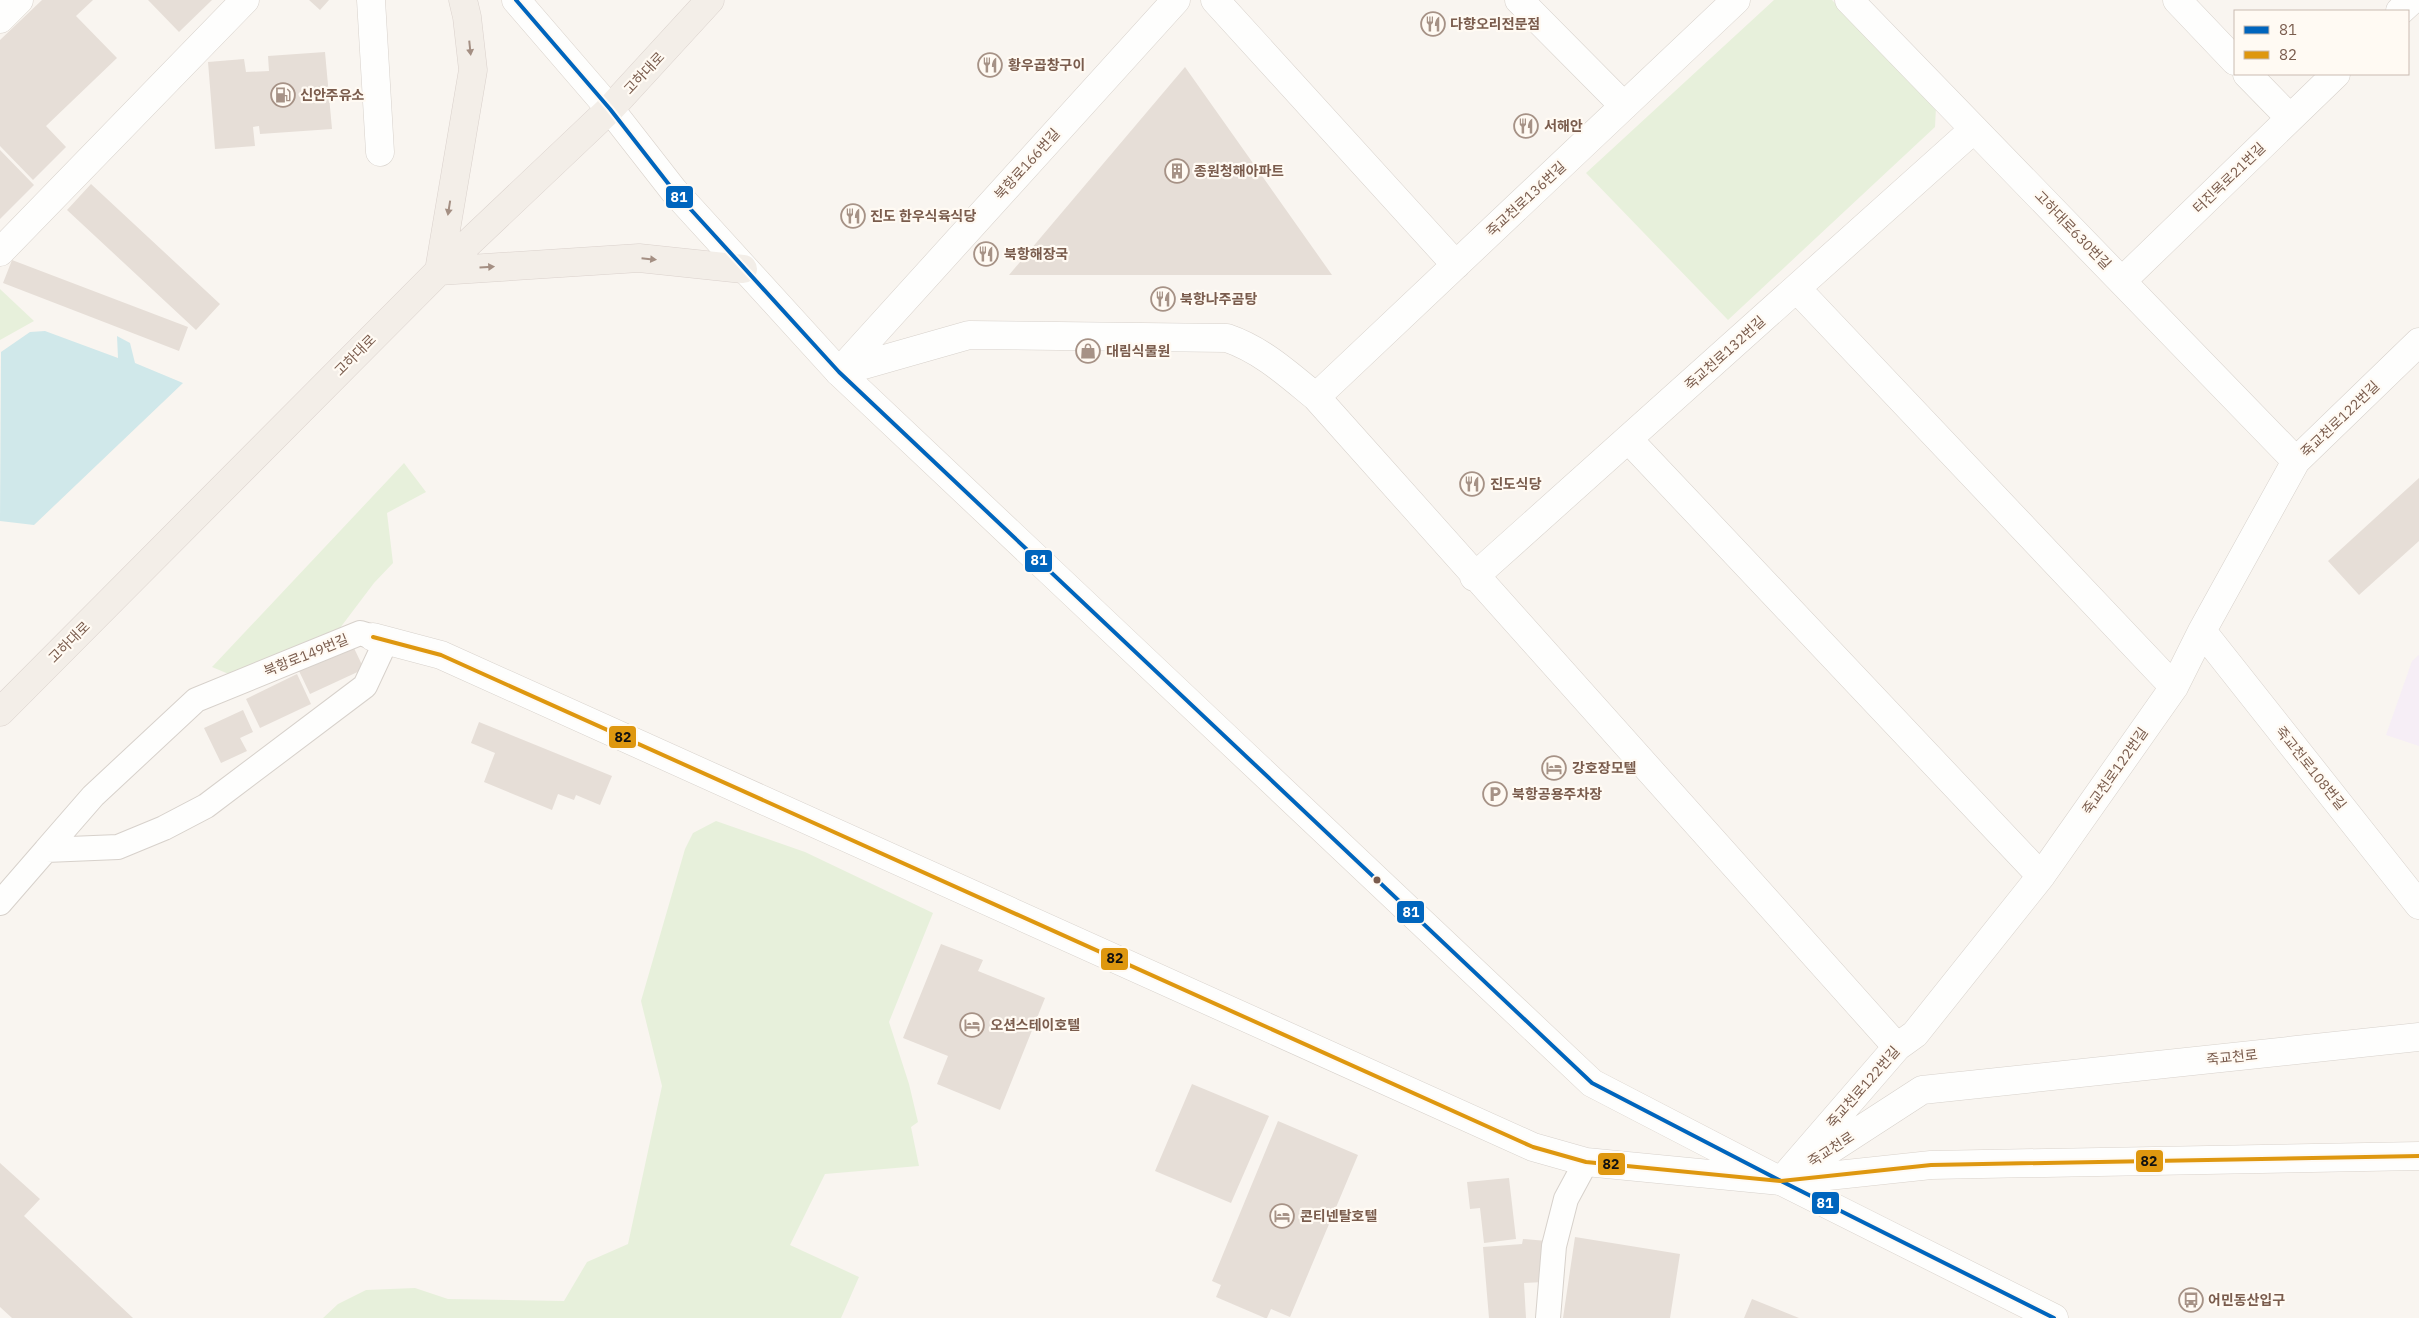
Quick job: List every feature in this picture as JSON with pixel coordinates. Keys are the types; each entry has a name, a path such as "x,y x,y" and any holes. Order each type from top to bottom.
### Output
{"main road":[{"path":"463,0 467,16 473,70 438,271 639,258 743,269"},
{"name":"고하대로","path":"0,712 438,271 610,109 710,0"}],"street":[{"path":"0,19 19,0"},
{"path":"0,252 245,0"},
{"path":"371,0 380,152"},
{"path":"516,0 610,109 674,191 743,269 839,372 1592,1083 1781,1181 2054,1318"},
{"name":"북항로166번길","path":"839,372 1176,0"},
{"path":"1215,0 1456,265"},
{"path":"1519,0 1624,106"},
{"name":"죽교천로136번길","path":"1316,398 1736,0"},
{"name":"고하대로630번길","path":"1849,0 2296,461"},
{"path":"2177,0 2234,60"},
{"path":"2401,10 2412,0"},
{"path":"2248,75 2290,118"},
{"name":"터진목로21번길","path":"2122,282 2335,75"},
{"name":"죽교천로132번길","path":"1474,577 1974,129"},
{"path":"1797,288 2174,687"},
{"path":"839,372 969,335 1227,338 1247,345 1274,362 1316,398 1474,577 1897,1047"},
{"name":"죽교천로122번길","path":"1781,1181 1897,1047 1915,1034 2041,876 2174,687 2202,631 2296,461 2419,342"},
{"path":"1628,439 2041,876"},
{"name":"죽교천로108번길","path":"2202,631 2419,905"},
{"name":"북항로149번길","path":"380,639 441,655 1533,1147 1586,1162 1781,1181"},
{"name":"죽교천로","path":"1781,1181 1922,1090 2419,1037"},
{"name":"죽교천로","path":"1781,1181 1931,1165 2419,1156"}],"lane":[{"name":"북항로149번길","path":"0,903 93,796 196,700 360,634 380,639"},
{"path":"46,850 118,847 164,828 206,806 365,686 380,639"},
{"path":"1548,1318 1554,1246 1566,1199 1586,1162"}],"shaded area":[{"path":"2419,655 2419,746 2386,735 2412,661"}],"green space":[{"path":"1774,0 1832,0 1936,107 1935,127 1728,320 1586,173"},
{"path":"0,289 34,321 0,340"},
{"path":"404,463 426,492 387,513 393,563 374,583 340,628 231,675 212,667"},
{"path":"716,821 805,852 933,913 889,1022 909,1084 918,1122 911,1127 919,1166 825,1174 790,1245 859,1277 841,1318 323,1318 338,1304 366,1290 415,1288 448,1299 564,1301 587,1262 628,1244 662,1086 641,1001 685,849 693,833"}],"water":[{"path":"45,331 118,358 117,336 130,343 135,363 183,383 34,525 0,521 1,352 30,332"}],"building":[{"path":"42,0 93,0 76,16 117,58 46,126 66,147 33,180 0,146 0,40"},
{"path":"148,0 212,0 179,32"},
{"path":"309,0 329,0 320,10"},
{"path":"325,52 332,129 260,134 259,126 253,127 255,146 215,149 208,62 244,59 246,72 269,71 268,56"},
{"name":"종원청해아파트","path":"1185,67 1332,275 1009,275"},
{"path":"0,150 34,185 0,219"},
{"path":"91,184 220,304 196,330 67,210"},
{"path":"12,260 188,327 179,351 3,283"},
{"path":"2419,478 2419,541 2359,595 2328,561"},
{"path":"353,646 364,669 310,694 299,671"},
{"path":"297,674 311,704 260,728 246,699"},
{"path":"243,710 253,732 240,738 247,751 221,763 204,728"},
{"path":"479,722 612,776 600,805 576,795 574,800 558,794 552,810 484,782 495,753 471,743"},
{"path":"941,944 983,960 978,971 1045,998 1000,1110 937,1084 948,1056 903,1038"},
{"path":"1192,1084 1269,1116 1231,1203 1155,1171"},
{"path":"1278,1121 1358,1155 1290,1317 1271,1309 1267,1318 1265,1318 1216,1297 1221,1285 1212,1281"},
{"path":"0,1163 40,1199 24,1216 133,1318 12,1318 0,1307"},
{"path":"1509,1178 1516,1239 1484,1243 1480,1208 1470,1209 1467,1182"},
{"path":"1575,1237 1680,1254 1670,1318 1563,1318"},
{"path":"1523,1239 1547,1241 1544,1282 1524,1283 1526,1318 1489,1318 1483,1247 1522,1244"},
{"path":"1752,1299 1799,1318 1744,1318"}],"transit line":[{"name":"81","path":"516,0 610,109 674,191 839,372 1592,1083 1781,1181 2054,1318"},
{"name":"82","path":"373,637 441,655 1533,1147 1586,1162 1781,1181 1931,1165 2419,1156"}],"place":[{"name":"다향오리전문점","path":"1433,24"},
{"name":"황우곱창구이","path":"990,65"},
{"name":"신안주유소","path":"283,95"},
{"name":"서해안","path":"1526,126"},
{"name":"종원청해아파트","path":"1177,171"},
{"name":"진도 한우식육식당","path":"853,216"},
{"name":"북항해장국","path":"986,254"},
{"name":"북항나주곰탕","path":"1163,299"},
{"name":"대림식물원","path":"1088,351"},
{"name":"진도식당","path":"1472,484"},
{"name":"강호장모텔","path":"1554,768"},
{"name":"북항공용주차장","path":"1495,794"},
{"name":"오션스테이호텔","path":"972,1025"},
{"name":"콘티넨탈호텔","path":"1282,1216"},
{"name":"어민동산입구","path":"2191,1300"}]}
